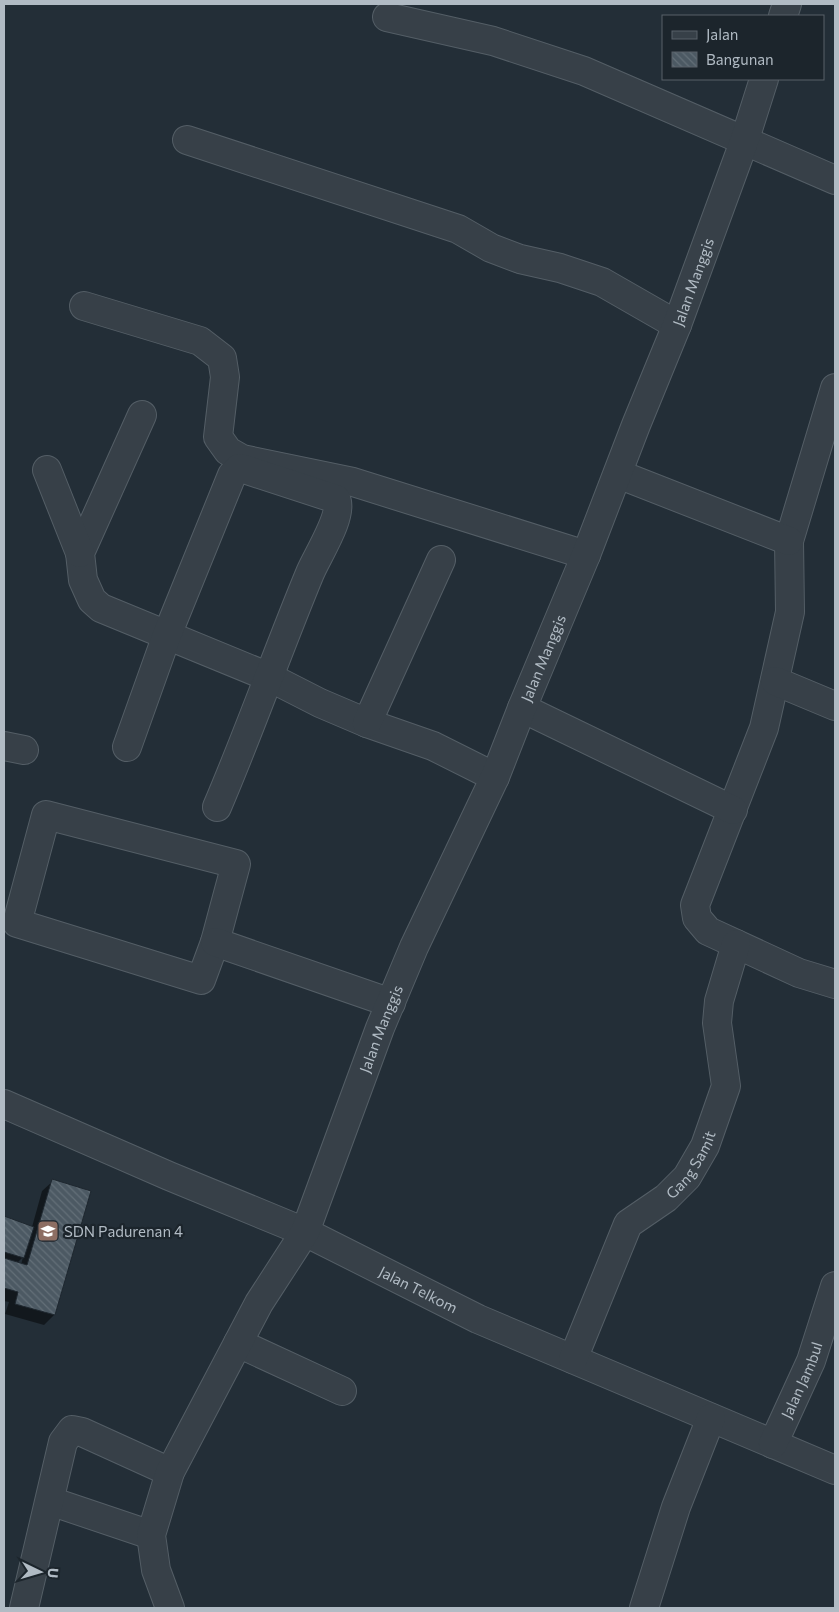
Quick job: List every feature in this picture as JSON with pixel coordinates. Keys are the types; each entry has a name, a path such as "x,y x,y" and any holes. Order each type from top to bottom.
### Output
{"street":[{"path":"387,17 493,41 584,71 835,180"},
{"name":"Jalan Manggis","path":"151,1534 170,1472 259,1304 305,1232 390,1003 414,947 495,777 586,555 677,325 744,142 764,80"},
{"path":"187,140 458,229 491,248 520,259 560,268 602,282 677,325"},
{"path":"84,306 200,341 222,358 225,377 218,437 228,452 242,458 353,482 586,555"},
{"path":"835,388 790,541 790,612 764,728 695,904 697,918 708,931 799,973 835,984"},
{"path":"80,553 142,415"},
{"path":"127,747 167,635 227,482 236,470 244,469 336,499 338,503 336,516 311,570 248,734 217,807"},
{"path":"47,470 80,553 83,580 92,600 101,608 269,677 320,703 367,723 433,746 495,777"},
{"path":"618,474 790,541"},
{"path":"367,723 441,560"},
{"path":"775,681 835,706"},
{"path":"522,708 733,810"},
{"path":"46,814 236,864 215,942 202,980 17,923 46,814"},
{"path":"215,942 390,1003"},
{"name":"Gang Samit","path":"573,1359 628,1224 666,1198 687,1177 705,1146 726,1086 718,1023 719,1001 736,944"},
{"name":"Jalan Telkom","path":"4,1104 160,1172 305,1232 478,1319 835,1470"},
{"name":"Jalan Jambul","path":"774,1444 811,1361 835,1286"},
{"path":"238,1343 342,1391"},
{"path":"644,1608 676,1508 711,1418"},
{"path":"24,1608 63,1442 72,1430 82,1432 170,1472"},
{"path":"50,1501 151,1534 156,1570 170,1608"}],"building":[{"path":"52,1179 91,1191 55,1315 15,1304 18,1292 4,1288 4,1258 27,1265"},
{"path":"4,1216 34,1227 24,1258 4,1252"}],"place":[{"name":"SDN Padurenan 4","path":"48,1231"}]}
